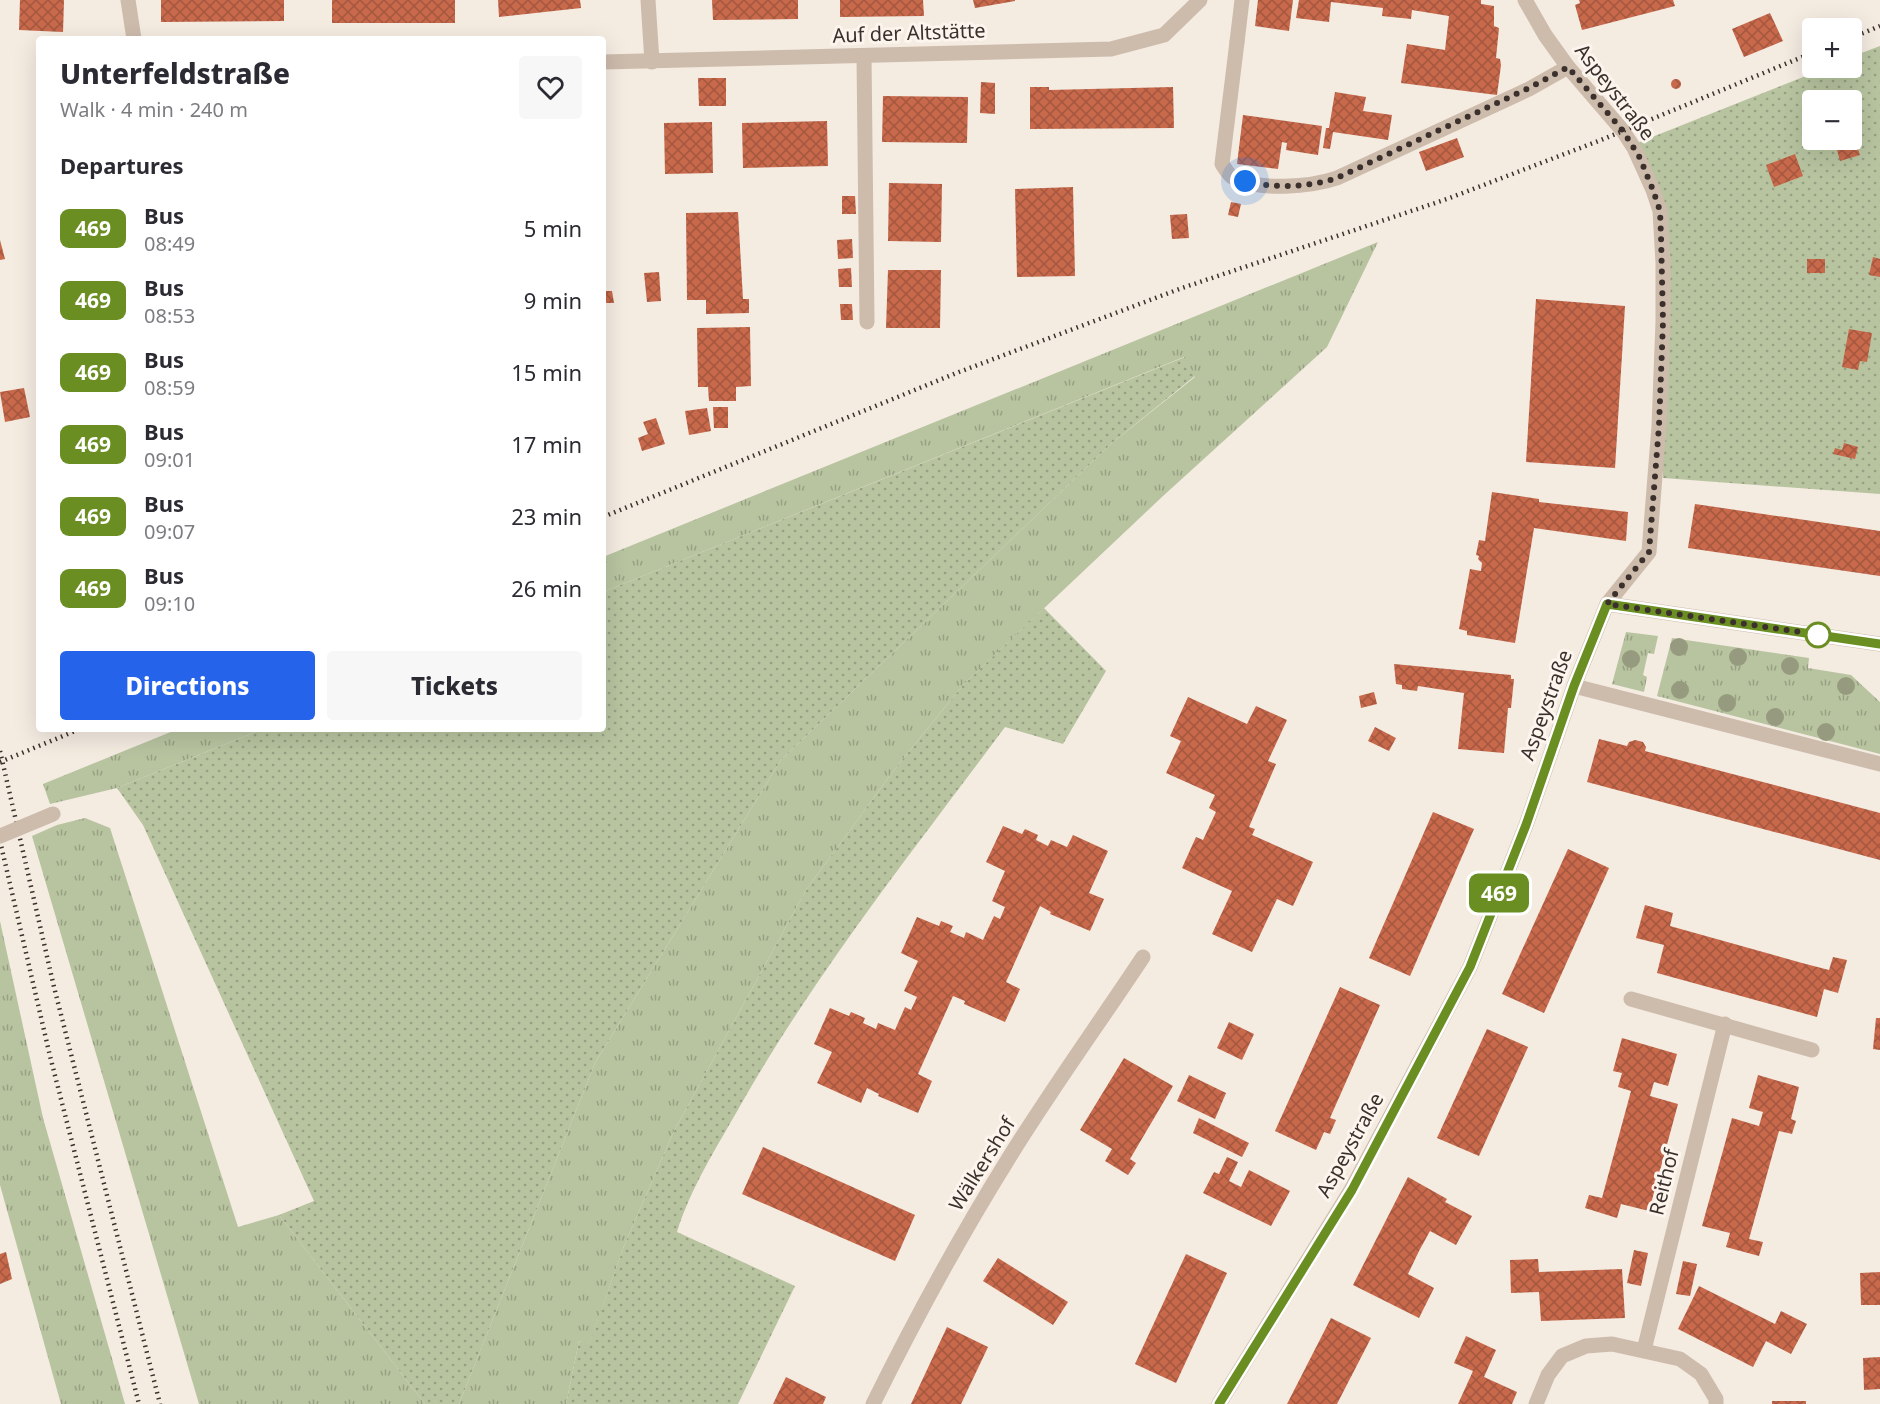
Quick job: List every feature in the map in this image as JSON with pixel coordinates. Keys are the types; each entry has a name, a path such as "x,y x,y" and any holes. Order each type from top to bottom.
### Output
{"street":[{"path":"128,0 134,36"},
{"path":"648,0 652,62"},
{"name":"Auf der Altstätte","path":"606,62 1112,49 1164,35 1200,0"},
{"path":"1242,0 1222,164 1232,177 1258,185 1304,185 1323,183 1337,178 1529,88 1568,67"},
{"name":"Aspeystraße","path":"1219,1404 1352,1190 1470,967 1526,825 1574,686 1607,604 1649,552 1659,426 1663,322 1660,211 1640,158 1623,131 1568,67 1545,35 1525,0"},
{"path":"864,56 867,322"},
{"path":"1607,604 1880,644"},
{"path":"1574,686 1880,764"},
{"path":"0,836 53,814"},
{"name":"Wälkershof","path":"873,1404 919,1314 1008,1159 1143,957"},
{"path":"1631,999 1812,1050"},
{"name":"Reithof","path":"1644,1350 1725,1024"},
{"path":"1536,1404 1548,1375 1562,1356 1586,1346 1612,1344 1680,1359 1701,1374 1716,1399 1716,1404"}],"green space":[{"path":"1880,46 1880,494 1663,478 1663,263 1660,211 1632,145 1802,78 1862,78 1862,53"},
{"path":"1378,242 1327,347 1163,496 964,684 897,766 806,890 673,1133 624,1246 589,1345 579,1341 566,1404 459,1404 595,1063 781,760 1112,443 1195,377 1184,357 606,591 606,556"},
{"path":"1185,357 1195,376 1112,443 781,760 595,1063 459,1404 425,1404 279,1215 314,1201 143,825 117,788 256,732 606,732 606,591"},
{"path":"1044,608 1106,671 1063,744 1005,727 866,913 769,1056 697,1183 683,1215 677,1232 795,1286 738,1404 566,1404 579,1341 589,1344 624,1246 673,1133 806,890 897,766 964,684"},
{"path":"1626,632 1658,636 1654,654 1648,653 1643,675 1647,677 1644,692 1612,684"},
{"path":"1672,638 1809,658 1808,668 1851,675 1880,702 1880,754 1657,696"},
{"path":"171,732 256,732 117,788 50,804 43,784"},
{"path":"85,818 110,828 238,1227 279,1215 425,1404 199,1404 32,836 57,825"},
{"path":"0,921 43,1118 125,1404 61,1404 0,1185"}],"building":[{"path":"20,0 64,0 63,32 19,30"},
{"path":"161,0 284,0 284,21 161,22"},
{"path":"332,0 455,0 455,23 332,23"},
{"path":"498,0 580,0 581,8 499,17"},
{"path":"712,0 798,0 798,19 713,20"},
{"path":"840,0 923,0 924,16 840,17"},
{"path":"973,0 1015,0 1015,1 975,8"},
{"path":"1258,0 1293,0 1289,31 1255,26"},
{"path":"1299,0 1481,0 1481,4 1494,6 1494,26 1499,28 1496,58 1500,59 1501,65 1497,95 1401,83 1407,44 1445,50 1449,16 1412,10 1411,19 1382,16 1383,8 1331,2 1329,22 1296,18"},
{"path":"1579,0 1673,0 1675,6 1582,30 1575,5 1580,3"},
{"path":"1770,13 1783,41 1744,57 1732,29"},
{"path":"698,78 726,78 726,106 699,106"},
{"path":"1676,79 1680,80 1680,88 1676,89 1672,88 1671,84 1672,80"},
{"path":"981,82 995,83 995,114 980,113"},
{"path":"1030,87 1049,87 1049,90 1173,87 1174,128 1030,129"},
{"path":"1335,92 1366,97 1363,111 1392,115 1388,140 1333,132 1330,149 1323,148"},
{"path":"883,96 968,97 967,143 882,142"},
{"path":"1243,115 1322,126 1318,155 1286,150 1287,143 1282,142 1278,169 1237,164"},
{"path":"827,121 828,166 743,168 742,123"},
{"path":"712,122 713,173 665,174 664,123"},
{"path":"1457,138 1464,157 1426,171 1419,152"},
{"path":"1837,150 1858,150 1860,155 1840,161"},
{"path":"1795,154 1803,176 1774,187 1766,165"},
{"path":"889,183 942,184 941,242 888,241"},
{"path":"1073,187 1075,276 1017,277 1015,189"},
{"path":"842,196 855,196 856,214 842,214"},
{"path":"1231,202 1241,204 1238,217 1228,215"},
{"path":"738,212 743,299 749,299 749,313 706,314 706,300 687,300 686,213"},
{"path":"1187,214 1189,238 1172,239 1170,215"},
{"path":"852,239 853,258 838,259 837,240"},
{"path":"0,240 5,259 0,260"},
{"path":"1873,257 1880,259 1880,277 1869,275"},
{"path":"1807,259 1825,259 1825,273 1807,273"},
{"path":"851,268 852,287 839,287 838,269"},
{"path":"888,270 941,270 940,328 886,328"},
{"path":"659,272 661,301 647,302 644,273"},
{"path":"606,291 612,291 614,303 606,303"},
{"path":"1536,299 1625,306 1615,468 1526,462"},
{"path":"840,304 852,304 853,320 841,320"},
{"path":"750,327 751,386 736,387 736,401 709,401 708,387 698,387 697,328"},
{"path":"1849,329 1872,333 1867,362 1860,361 1858,370 1842,367"},
{"path":"24,388 30,417 5,422 0,392"},
{"path":"713,407 728,407 728,428 714,428"},
{"path":"707,408 711,431 689,435 685,411"},
{"path":"656,418 665,444 642,451 638,438 648,434 643,422"},
{"path":"1844,443 1858,447 1855,459 1833,454 1835,448 1842,450"},
{"path":"1492,492 1539,499 1539,502 1628,512 1626,541 1534,528 1515,643 1467,635 1467,631 1459,629 1470,569 1481,571 1482,563 1476,555 1479,540 1485,541"},
{"path":"1695,504 1880,531 1880,576 1688,548"},
{"path":"1394,664 1511,675 1511,679 1514,679 1511,708 1508,708 1504,753 1458,749 1464,693 1418,686 1417,691 1402,689 1402,685 1396,684"},
{"path":"1374,692 1377,704 1361,708 1359,696"},
{"path":"1188,697 1247,724 1256,706 1287,720 1268,761 1276,764 1249,827 1255,829 1252,835 1313,862 1293,906 1277,899 1252,952 1212,934 1232,891 1182,868 1196,837 1203,840 1216,812 1209,808 1215,795 1166,773 1181,741 1170,736"},
{"path":"1375,727 1396,738 1389,751 1368,741"},
{"path":"1599,739 1627,746 1629,742 1635,740 1643,742 1646,747 1645,751 1880,813 1880,860 1587,782"},
{"path":"1433,812 1474,829 1410,976 1369,958"},
{"path":"1003,826 1022,834 1025,829 1038,835 1036,840 1048,846 1051,840 1067,847 1073,835 1108,851 1089,893 1104,899 1090,931 1050,914 1051,912 1040,906 1006,982 1020,989 1005,1022 964,1004 965,1001 953,996 918,1074 932,1081 918,1113 878,1096 879,1094 867,1088 861,1103 817,1083 832,1052 814,1044 830,1008 849,1016 851,1012 865,1018 863,1023 876,1029 878,1023 895,1030 905,1007 911,1010 917,997 904,991 918,961 901,953 917,917 939,926 941,921 953,926 950,932 964,938 966,932 983,940 994,916 1000,919 1005,907 992,901 1005,871 986,862"},
{"path":"1568,849 1609,868 1544,1013 1502,994"},
{"path":"1645,905 1673,913 1670,926 1802,963 1829,970 1833,957 1847,960 1838,993 1824,989 1817,1017 1657,973 1664,945 1636,938"},
{"path":"1340,987 1380,1005 1330,1118 1336,1120 1330,1134 1324,1132 1316,1150 1275,1131"},
{"path":"1876,1018 1880,1018 1880,1050 1873,1049"},
{"path":"1229,1022 1254,1034 1242,1060 1217,1048"},
{"path":"1487,1029 1528,1047 1479,1156 1437,1138"},
{"path":"1622,1038 1677,1054 1668,1086 1654,1082 1650,1096 1678,1104 1649,1211 1621,1204 1617,1218 1585,1208 1589,1195 1602,1198 1631,1091 1618,1087 1622,1073 1613,1071"},
{"path":"1124,1058 1173,1086 1130,1159 1136,1163 1128,1175 1105,1161 1112,1149 1080,1130"},
{"path":"1189,1075 1226,1093 1215,1119 1177,1101"},
{"path":"1758,1075 1799,1087 1791,1119 1796,1121 1792,1134 1779,1131 1749,1239 1763,1242 1759,1256 1726,1247 1730,1233 1702,1226 1732,1118 1759,1126 1763,1112 1749,1108"},
{"path":"1199,1118 1249,1143 1242,1157 1193,1133"},
{"path":"763,1147 915,1215 895,1261 742,1194"},
{"path":"1227,1157 1238,1162 1229,1181 1241,1187 1249,1170 1290,1191 1271,1226 1203,1193 1214,1172 1219,1174"},
{"path":"1408,1177 1447,1199 1445,1202 1472,1216 1456,1245 1430,1231 1419,1251 1408,1274 1434,1288 1419,1318 1353,1285"},
{"path":"1634,1250 1648,1253 1641,1286 1627,1283"},
{"path":"6,1252 12,1279 0,1284 0,1254"},
{"path":"1186,1254 1227,1273 1176,1383 1135,1364"},
{"path":"998,1258 1068,1302 1053,1325 983,1281"},
{"path":"1538,1259 1539,1272 1622,1269 1625,1318 1541,1321 1539,1292 1511,1293 1510,1260"},
{"path":"1683,1261 1697,1264 1690,1296 1676,1294"},
{"path":"1880,1272 1880,1305 1861,1305 1860,1273"},
{"path":"1699,1286 1775,1324 1781,1311 1807,1324 1791,1354 1766,1341 1753,1367 1678,1329"},
{"path":"1331,1318 1371,1338 1337,1404 1287,1404"},
{"path":"947,1327 988,1347 961,1404 911,1404"},
{"path":"1466,1336 1496,1350 1484,1377 1517,1392 1512,1404 1458,1404 1473,1371 1454,1363"},
{"path":"1880,1357 1880,1389 1864,1390 1863,1358"},
{"path":"786,1377 826,1397 823,1404 773,1404"},
{"path":"1772,1401 1806,1401 1806,1404 1772,1404"}],"railway":[{"path":"1862,33 1880,26"},
{"path":"606,516 959,372 1182,288 1447,199 1601,140 1802,57"},
{"path":"0,762 73,732"},
{"path":"0,751 54,987 160,1404"},
{"path":"0,841 50,1056 139,1404"}],"bus line":[{"name":"469","path":"1219,1404 1352,1190 1470,967 1526,825 1574,686 1607,604 1880,644"}],"route":[{"path":"1245,181 1258,185 1323,183 1529,88 1568,67 1623,131 1640,158 1660,211 1663,322 1659,426 1649,552 1607,604 1828,636 1818,635"}]}
